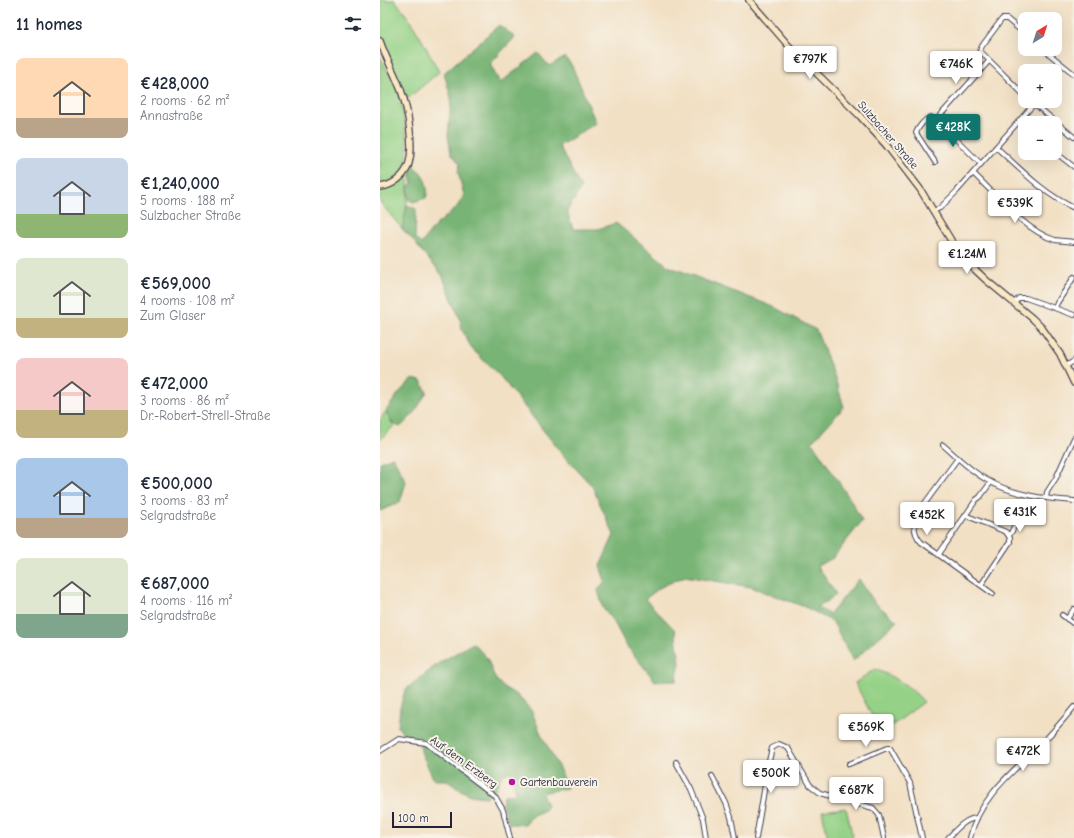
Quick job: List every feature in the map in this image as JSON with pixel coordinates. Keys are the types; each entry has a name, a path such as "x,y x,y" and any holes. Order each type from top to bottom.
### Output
{"main road":[{"name":"Sulzbacher Straße","path":"749,0 788,45 860,116 887,146 911,176 952,242 966,261 986,280 1032,318 1048,335 1074,383"},
{"path":"380,41 402,92 409,128 411,154 408,168 403,174 390,185 380,187"}],"street":[{"path":"1018,28 1005,18 1000,22 980,49 981,53 1018,89"},
{"path":"1052,56 1074,74"},
{"path":"936,120 989,61"},
{"path":"1022,116 1028,108"},
{"path":"1038,108 1074,137"},
{"path":"935,162 916,133 928,118 931,117 936,120 981,164"},
{"path":"934,211 940,208 973,173 1018,121"},
{"path":"996,147 1021,171 1048,193 1074,208"},
{"path":"1062,158 1074,167"},
{"path":"973,173 1017,216 1032,228 1044,236 1056,240 1074,242"},
{"path":"1056,308 1057,303 1074,277"},
{"path":"1014,303 1022,297 1074,315"},
{"path":"1066,366 1074,361"},
{"path":"1046,498 1047,492 1056,478 1074,438"},
{"path":"943,445 991,482 1017,492 1046,498 1074,501"},
{"path":"958,458 917,514 914,530 918,539 993,594"},
{"path":"939,554 965,515 991,482"},
{"path":"965,515 1006,532 1010,538 1010,542 981,585"},
{"path":"1009,535 1016,520"},
{"path":"1067,619 1074,609"},
{"path":"1062,615 1074,624"},
{"path":"970,838 976,818 986,800 996,788 1045,740 1074,707"},
{"name":"Auf dem Erzberg","path":"380,751 399,739 426,743 495,796 500,802 503,810 510,838"},
{"path":"756,838 768,761 772,748 779,744 788,748 810,785 820,793 873,808 879,815 884,838"},
{"path":"849,764 889,747 910,783 922,838"},
{"path":"676,762 691,789 703,819 706,838"},
{"path":"712,776 726,803 731,817 735,838"},
{"path":"948,838 970,818 976,818"}],"green space":[{"path":"380,0 395,0 419,35 439,72 406,100 380,35"},
{"path":"499,25 515,37 490,64 500,83 538,53 549,66 565,57 572,66 596,123 559,146 581,188 567,211 573,229 598,229 616,223 668,266 774,307 816,330 834,375 844,407 812,442 850,499 862,521 833,558 817,566 836,595 817,608 830,614 859,579 875,603 897,621 853,661 833,622 805,607 751,587 685,576 661,587 645,599 675,630 680,663 676,681 655,681 626,645 615,624 603,608 598,590 605,581 600,566 614,535 592,486 563,455 500,376 472,349 462,330 460,319 442,275 402,229 407,205 416,209 415,238 421,244 435,226 457,207 464,195 458,172 460,164 451,153 448,136 451,98 444,73"},
{"path":"380,57 399,96 405,125 407,154 404,170 399,176 380,183"},
{"path":"414,139 414,166 424,178 427,192 426,198 413,202 409,200 408,186 412,184 410,167 412,140"},
{"path":"406,174 408,176 407,196 402,229 380,202 380,189"},
{"path":"412,379 421,381 427,392 415,411 400,427 392,423 386,411 398,394"},
{"path":"386,411 392,423 395,425 380,440 380,420"},
{"path":"393,457 406,482 400,502 380,511 380,462"},
{"path":"473,643 487,658 495,678 503,687 517,695 531,710 541,734 562,774 567,788 542,793 547,806 543,811 533,815 525,824 509,824 502,804 504,795 516,794 511,771 502,775 494,792 486,797 470,795 446,780 434,780 422,754 419,743 407,739 398,727 400,708 405,690 439,663"},
{"path":"875,669 902,682 924,702 893,725 880,731 855,683"},
{"path":"846,808 853,838 828,838 822,811"}],"place":[{"name":"Gartenbauverein","path":"512,782"}]}
